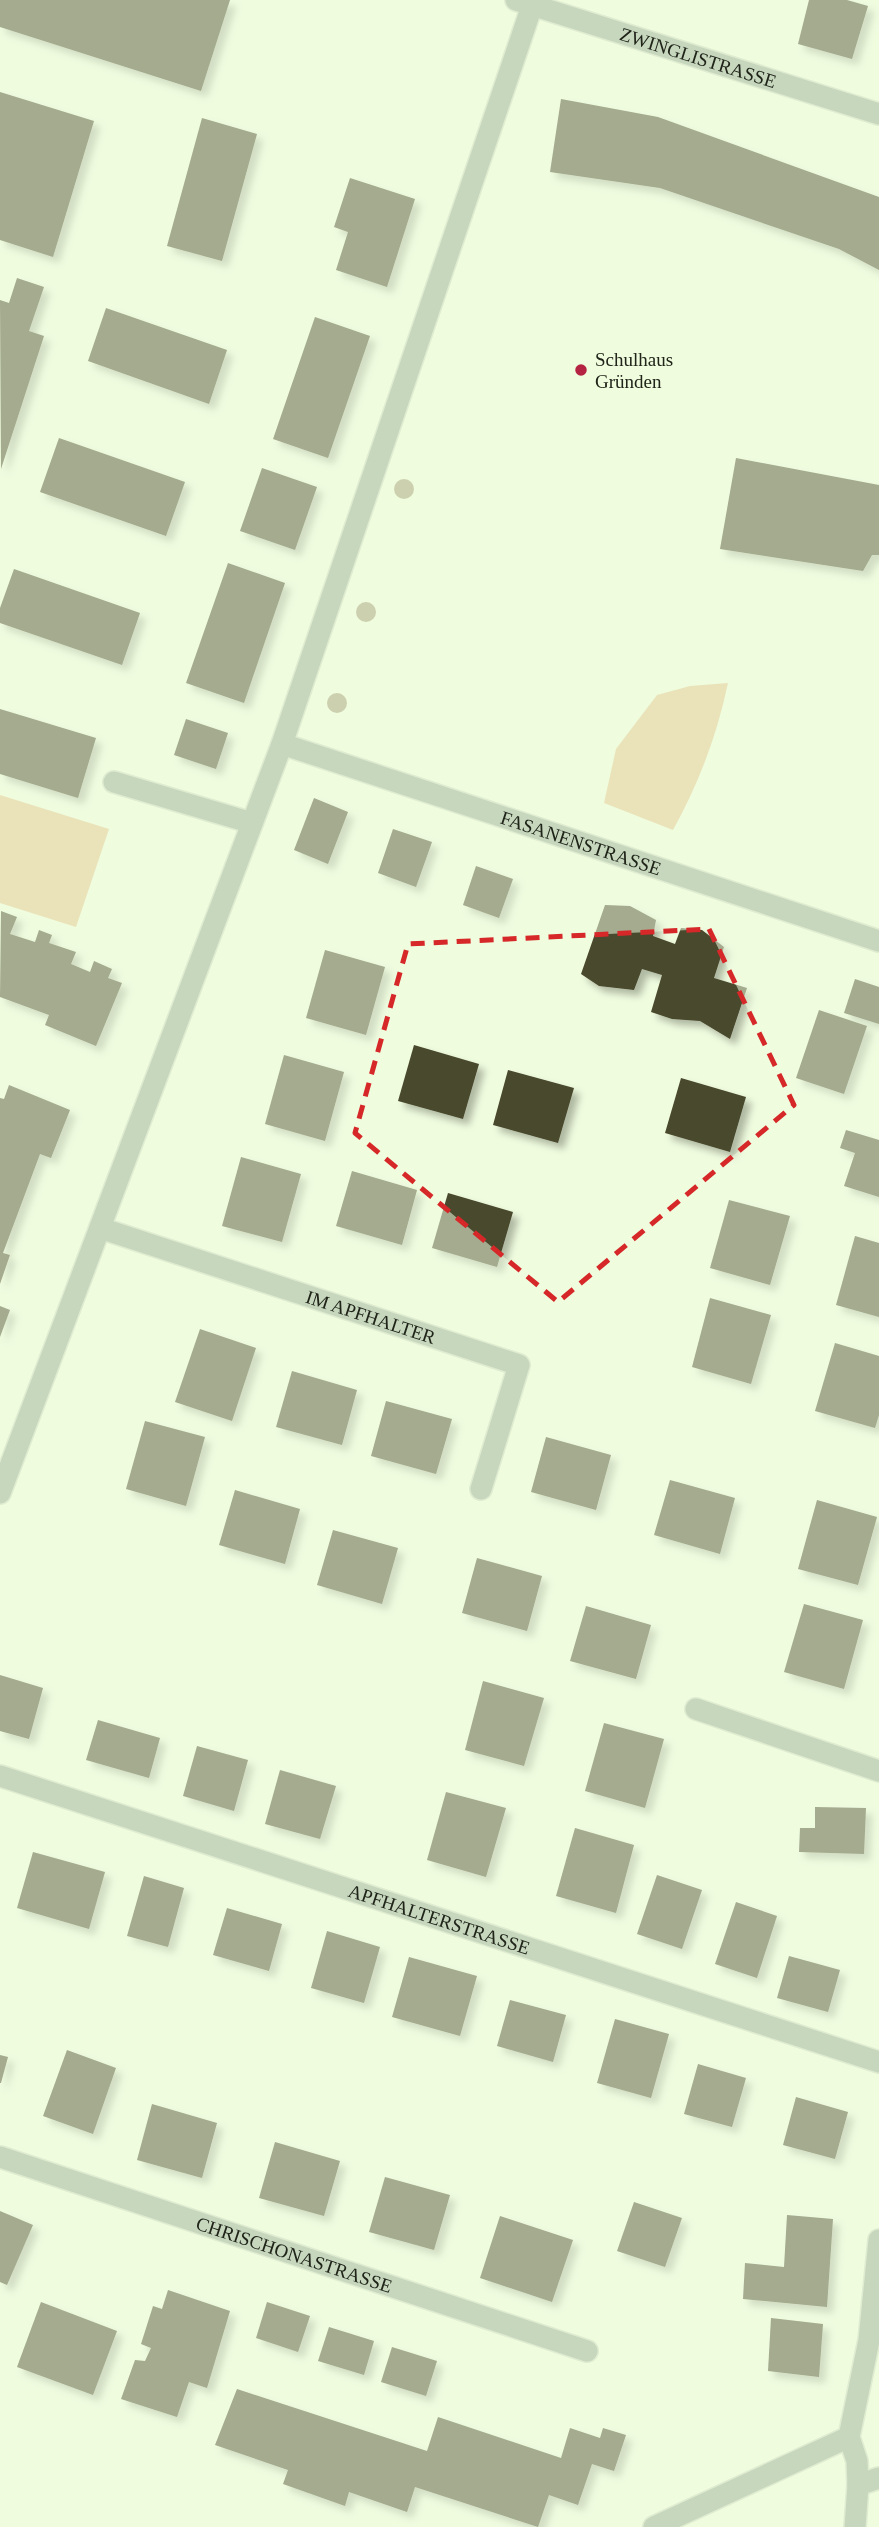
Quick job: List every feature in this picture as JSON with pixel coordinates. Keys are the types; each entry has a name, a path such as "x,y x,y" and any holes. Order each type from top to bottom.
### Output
{"street":[{"name":"ZWINGLISTRASSE","path":"528,2 879,114"},
{"path":"0,1493 282,744 528,2"},
{"name":"FASANENSTRASSE","path":"282,744 879,942"},
{"path":"114,782 252,823"},
{"name":"IM APFHALTER","path":"100,1228 519,1365 481,1489"},
{"path":"696,1709 879,1771"},
{"name":"APFHALTERSTRASSE","path":"0,1776 879,2063"},
{"name":"CHRISCHONASTRASSE","path":"0,2157 587,2351"},
{"path":"855,2527 857,2461 849,2437 869,2340 879,2240"},
{"path":"654,2527 849,2437"},
{"path":"858,2484 879,2478"}],"highlighted area":[{"path":"709,929 794,1105 558,1302 355,1133 408,944"}],"shaded area":[{"path":"728,683 706,758 673,830 604,803 616,749 657,695 690,686"},
{"path":"0,795 109,829 76,927 0,903"}],"building":[{"path":"0,0 230,0 201,91 0,27"},
{"path":"809,0 847,0 868,6 852,59 798,44"},
{"path":"0,92 94,121 53,257 0,240"},
{"path":"561,99 658,117 879,197 879,270 839,249 660,188 550,172"},
{"path":"202,118 257,134 222,261 167,246"},
{"path":"350,178 415,199 387,287 336,270 348,232 334,227"},
{"path":"17,278 44,287 29,331 44,336 1,469 0,300 9,303"},
{"path":"106,308 227,350 209,404 88,361"},
{"path":"315,317 370,336 328,458 273,439"},
{"path":"59,438 185,482 166,536 40,492"},
{"path":"736,458 879,485 879,555 872,555 863,571 720,549"},
{"path":"262,468 317,487 295,550 240,531"},
{"path":"228,563 285,583 244,703 186,683"},
{"path":"14,569 140,613 122,665 0,623 0,608"},
{"path":"0,709 96,738 78,798 0,774"},
{"path":"186,719 228,733 216,769 174,755"},
{"path":"314,798 348,812 328,864 294,850"},
{"path":"393,829 432,842 416,887 378,873"},
{"path":"476,866 513,879 499,918 463,905"},
{"path":"605,905 630,906 656,920 653,936 675,944 681,928 702,930 724,947 714,978 747,988 730,1039 700,1021 672,1019 651,1012 662,975 642,969 634,990 599,986 581,974"},
{"path":"1,911 17,917 10,934 35,942 39,930 52,935 49,943 76,952 71,964 90,972 94,961 112,969 108,978 122,983 96,1046 45,1025 49,1015 0,997"},
{"path":"325,950 385,967 366,1035 306,1018"},
{"path":"855,979 879,987 879,1024 844,1013"},
{"path":"819,1010 867,1026 844,1094 796,1078"},
{"path":"414,1045 479,1064 463,1119 398,1101"},
{"path":"284,1055 344,1072 325,1141 265,1124"},
{"path":"508,1070 574,1088 558,1143 493,1125"},
{"path":"681,1078 746,1097 730,1152 665,1133"},
{"path":"9,1085 70,1110 51,1158 40,1154 3,1253 10,1255 0,1284 0,1098 4,1099"},
{"path":"846,1130 879,1140 879,1197 844,1186 855,1153 840,1148"},
{"path":"241,1157 301,1174 282,1242 222,1226"},
{"path":"352,1171 417,1190 402,1245 336,1226"},
{"path":"448,1193 513,1212 497,1267 432,1248"},
{"path":"729,1200 790,1216 770,1285 710,1268"},
{"path":"855,1236 879,1243 879,1317 836,1305"},
{"path":"710,1298 771,1315 751,1384 692,1367"},
{"path":"0,1306 10,1310 0,1337"},
{"path":"200,1329 256,1348 232,1421 175,1402"},
{"path":"835,1343 879,1356 879,1415 875,1428 815,1411"},
{"path":"292,1371 357,1390 342,1445 276,1427"},
{"path":"386,1401 452,1419 436,1474 371,1456"},
{"path":"145,1421 205,1437 186,1506 126,1489"},
{"path":"546,1437 611,1455 596,1510 531,1492"},
{"path":"670,1480 735,1498 720,1554 654,1535"},
{"path":"235,1490 300,1509 285,1564 219,1545"},
{"path":"817,1500 877,1517 858,1585 798,1569"},
{"path":"333,1530 398,1548 382,1604 317,1585"},
{"path":"477,1558 542,1576 527,1631 462,1613"},
{"path":"804,1604 863,1620 844,1689 784,1672"},
{"path":"586,1606 651,1625 636,1679 570,1661"},
{"path":"0,1675 43,1688 29,1739 0,1731"},
{"path":"483,1681 544,1698 524,1766 465,1750"},
{"path":"98,1720 160,1738 149,1778 86,1760"},
{"path":"604,1723 664,1739 645,1808 585,1791"},
{"path":"197,1746 248,1760 234,1811 183,1796"},
{"path":"280,1770 336,1786 320,1839 265,1824"},
{"path":"446,1792 506,1808 486,1877 427,1860"},
{"path":"815,1807 866,1808 864,1854 799,1852 800,1828 815,1828"},
{"path":"575,1828 634,1845 616,1913 556,1896"},
{"path":"33,1852 105,1872 89,1929 17,1908"},
{"path":"657,1875 702,1890 682,1949 637,1934"},
{"path":"144,1876 184,1888 168,1947 127,1936"},
{"path":"736,1902 777,1916 757,1978 715,1964"},
{"path":"227,1908 282,1924 269,1971 213,1955"},
{"path":"327,1931 380,1947 364,2003 311,1988"},
{"path":"789,1956 840,1970 828,2012 777,1998"},
{"path":"409,1957 477,1976 460,2036 392,2017"},
{"path":"510,2000 566,2015 553,2062 497,2046"},
{"path":"615,2019 669,2034 651,2098 597,2083"},
{"path":"67,2050 116,2068 93,2134 43,2116"},
{"path":"0,2055 8,2057 1,2083 0,2083"},
{"path":"698,2064 746,2078 732,2127 684,2114"},
{"path":"796,2097 848,2112 835,2159 783,2145"},
{"path":"152,2104 217,2123 202,2178 137,2160"},
{"path":"275,2142 340,2161 324,2216 259,2198"},
{"path":"385,2177 450,2195 434,2250 369,2232"},
{"path":"634,2202 682,2218 665,2267 617,2251"},
{"path":"0,2211 33,2225 7,2285 0,2282"},
{"path":"787,2215 833,2219 827,2307 743,2299 745,2263 784,2267"},
{"path":"500,2216 573,2240 552,2302 480,2278"},
{"path":"168,2290 230,2311 207,2388 189,2382 177,2417 121,2399 135,2360 145,2361 151,2348 141,2344 153,2306 162,2309"},
{"path":"41,2302 117,2331 93,2395 17,2367"},
{"path":"267,2302 310,2316 298,2352 256,2338"},
{"path":"771,2318 823,2324 819,2377 768,2371"},
{"path":"329,2327 374,2341 364,2375 318,2361"},
{"path":"392,2347 437,2361 426,2396 381,2382"},
{"path":"237,2389 427,2451 438,2417 561,2458 570,2428 600,2438 603,2428 626,2435 614,2471 592,2464 578,2505 549,2495 538,2527 415,2487 407,2512 349,2492 345,2506 283,2484 288,2470 215,2445"}],"place":[{"name":"Schulhaus Gründen","path":"581,370"}]}
